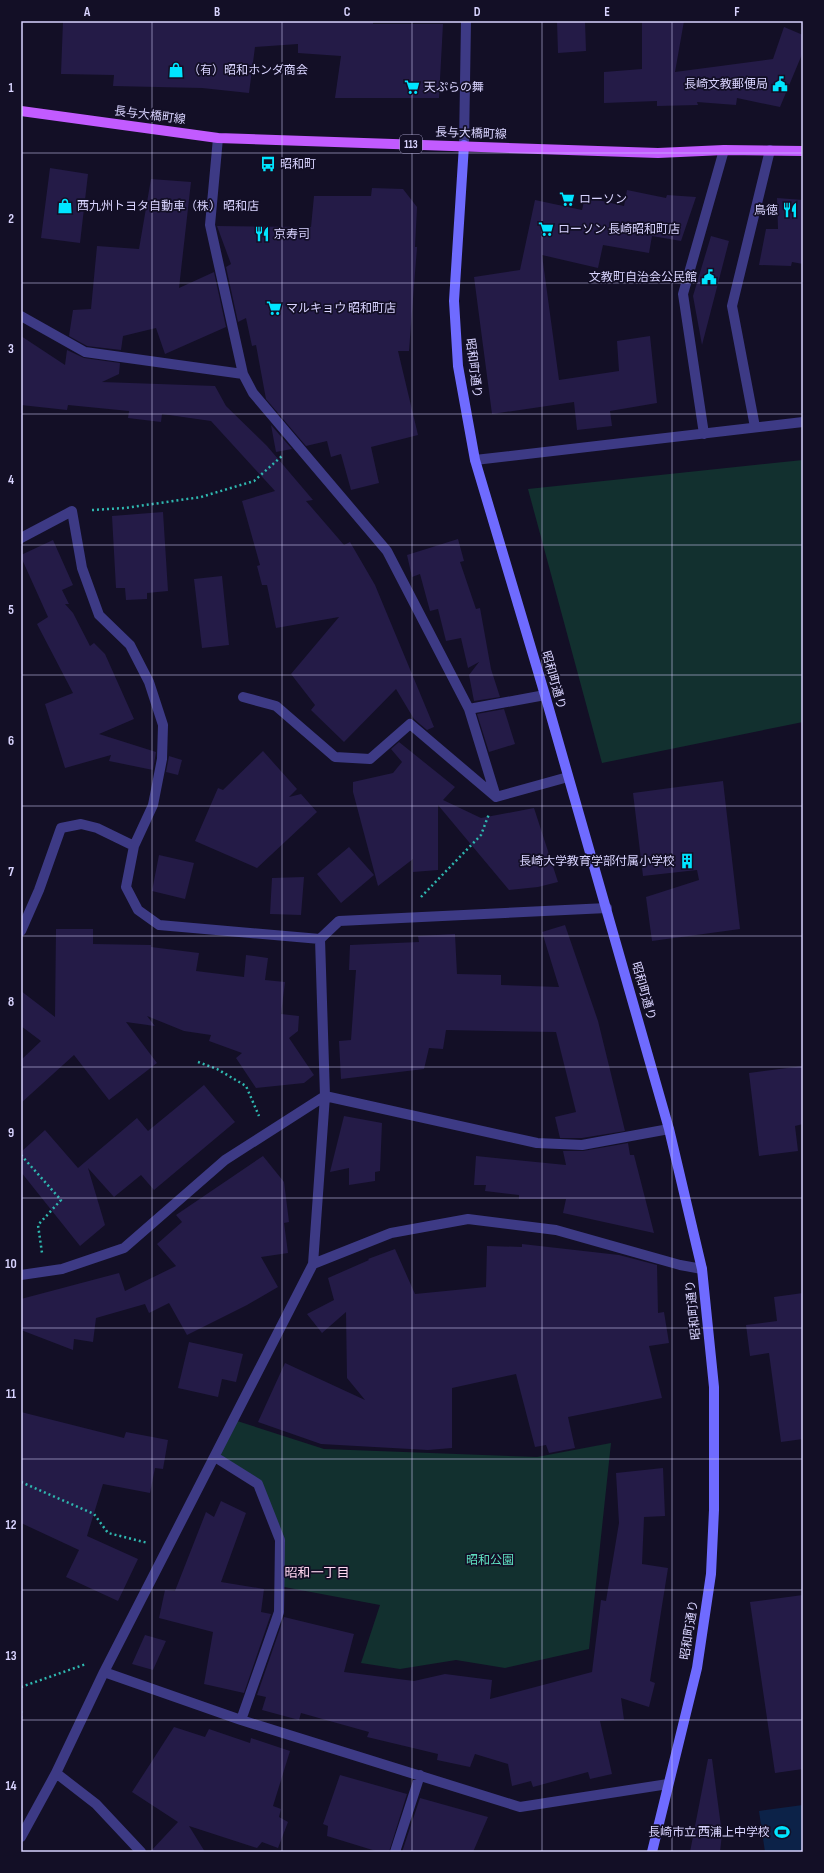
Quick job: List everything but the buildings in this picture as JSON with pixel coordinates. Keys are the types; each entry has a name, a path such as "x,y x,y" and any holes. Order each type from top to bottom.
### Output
{"main road":[{"name":"長与大橋町線","path":"21,111 218,138 358,144 464,145 658,153 724,150 803,151"}],"street":[{"path":"464,145 466,21"},
{"path":"218,138 210,225 244,374 253,393 387,551 469,709 496,797"},
{"name":"昭和町通り","path":"464,145 454,301 458,366 475,460 607,908 669,1129 702,1269 714,1387 714,1510 711,1574 697,1668 652,1852"},
{"path":"704,434 683,294 724,150"},
{"path":"755,427 732,306 770,150"},
{"path":"21,316 85,352 244,374"},
{"path":"475,460 803,422"},
{"path":"21,538 72,511 82,568 99,615 130,645 149,682 163,725 162,759 153,805 134,846 126,887 138,910 159,925 320,938 339,921 607,908"},
{"path":"469,709 545,695"},
{"path":"243,696 276,706 335,756 370,759 410,724 496,797"},
{"path":"496,797 568,776"},
{"path":"21,931 39,890 61,828 81,824 97,828 134,846"},
{"path":"21,1836 56,1773 104,1672 313,1264 324,1096 320,938"},
{"path":"21,1275 62,1269 124,1248 225,1160 324,1096 536,1143 582,1145 669,1129"},
{"path":"313,1264 391,1233 468,1219 556,1230 680,1265 702,1269"},
{"path":"215,1457 258,1484 280,1540 279,1612 240,1720"},
{"path":"104,1672 240,1720 520,1807 668,1784"},
{"path":"56,1773 96,1804 141,1852"},
{"path":"395,1852 420,1775"}],"path":[{"path":"72,511 125,508 201,497 254,481 296,444"},
{"path":"400,918 481,835 496,797"},
{"path":"198,1062 217,1069 246,1086 267,1133"},
{"path":"21,1155 61,1200 38,1225 44,1272"},
{"path":"21,1482 94,1514 108,1533 168,1548"},
{"path":"21,1687 86,1664 110,1661"},
{"path":"21,1711 21,1720"}],"green space":[{"path":"803,460 803,722 602,763 528,489"},
{"name":"昭和公園","path":"234,1420 324,1449 537,1457 611,1443 589,1649 505,1668 456,1660 400,1669 361,1663 380,1605 279,1586 280,1540 258,1484 215,1457"}],"water":[{"name":"長崎市立 西浦上中学校","path":"803,1805 803,1852 765,1852 759,1811"}],"place":[{"name":"（有）昭和ホンダ商会","path":"176,70"},
{"name":"長崎文教郵便局","path":"780,84"},
{"name":"天ぷらの舞","path":"412,87"},
{"name":"昭和町","path":"268,164"},
{"name":"ローソン","path":"567,199"},
{"name":"西九州トヨタ自動車（株） 昭和店","path":"65,206"},
{"name":"鳥徳","path":"790,210"},
{"name":"ローソン 長崎昭和町店","path":"546,229"},
{"name":"京寿司","path":"262,234"},
{"name":"文教町自治会公民館","path":"709,277"},
{"name":"マルキョウ 昭和町店","path":"274,308"},
{"name":"長崎大学教育学部付属小学校","path":"687,861"},
{"name":"長崎市立 西浦上中学校","path":"782,1832"}],"district":[{"name":"昭和一丁目","path":"317,1572"}]}
